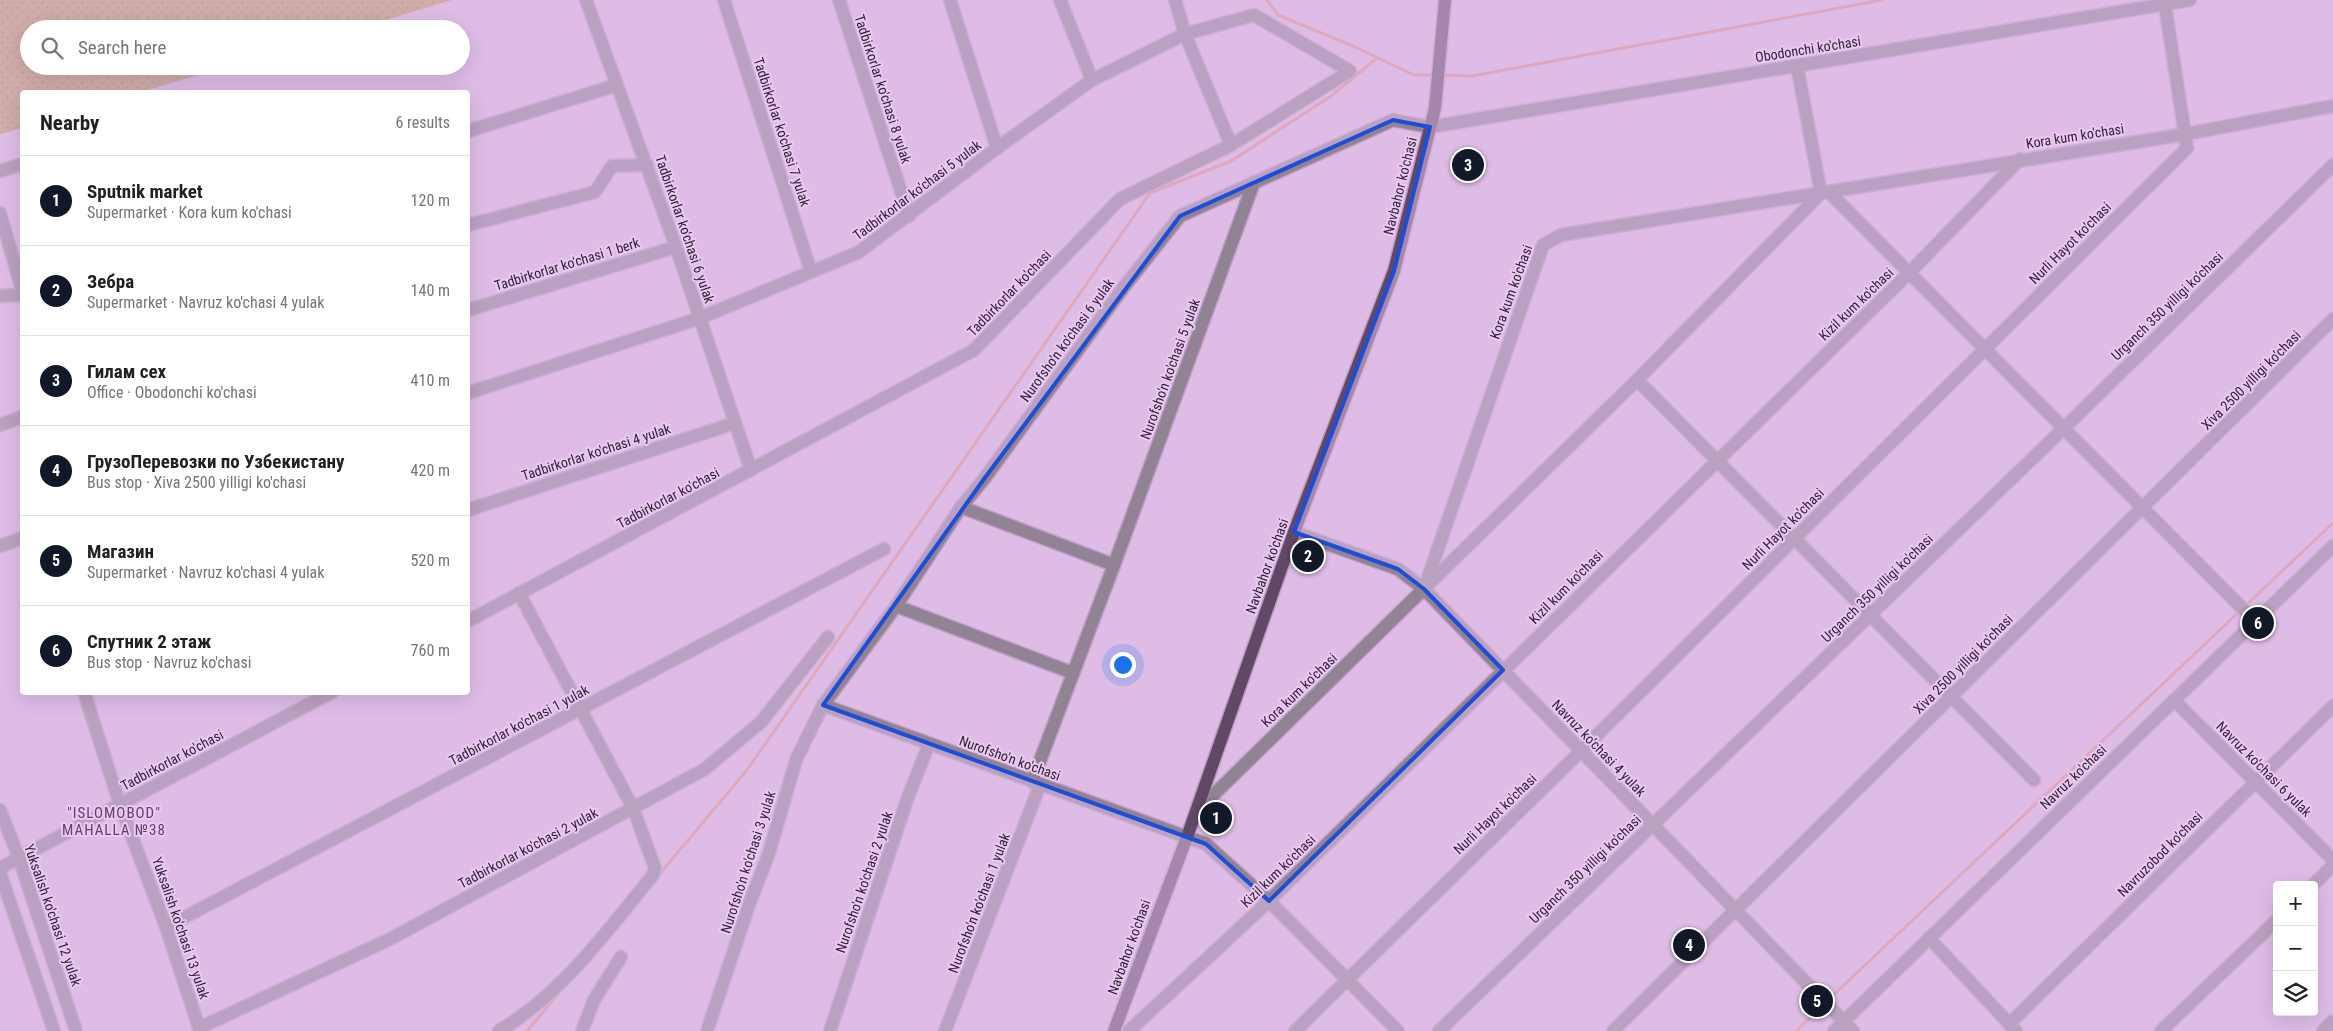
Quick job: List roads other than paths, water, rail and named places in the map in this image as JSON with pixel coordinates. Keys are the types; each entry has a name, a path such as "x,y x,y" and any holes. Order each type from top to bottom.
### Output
{"main road":[{"name":"Navbahor ko'chasi","path":"1114,1031 1187,837 1294,532 1394,271 1435,108 1445,0"}],"street":[{"name":"Tadbirkorlar ko'chasi 6 yulak","path":"586,0 676,247 752,470"},
{"name":"Tadbirkorlar ko'chasi 7 yulak","path":"724,0 811,272"},
{"name":"Tadbirkorlar ko'chasi 8 yulak","path":"838,0 908,216"},
{"path":"950,0 997,148"},
{"path":"1060,0 1092,80"},
{"path":"1175,0 1185,34 1232,145"},
{"name":"Obodonchi ko'chasi","path":"1430,127 2190,0"},
{"name":"Nurli Hayot ko'chasi","path":"1295,1031 1581,751 2187,148 2165,4"},
{"name":"Tadbirkorlar ko'chasi 5 yulak","path":"470,392 700,318 859,252 997,148 1092,80 1185,34 1254,15"},
{"name":"Tadbirkorlar ko'chasi","path":"470,620 974,350 1120,199 1232,145 1350,71 1254,15"},
{"path":"1797,66 1825,192 1909,273 2141,509 2255,621"},
{"path":"470,129 617,85"},
{"name":"Kora kum ko'chasi","path":"1424,589 1543,245 1562,235 2020,159 2186,134 2333,106"},
{"name":"Nurofsho'n ko'chasi 6 yulak","path":"823,705 896,606 961,507 984,479 1123,288 1180,216 1393,120 1430,127"},
{"name":"Kizil kum ko'chasi","path":"1129,1031 1269,901 1716,460 1909,273 2020,159"},
{"path":"0,171 20,165"},
{"path":"470,225 595,192 612,166 647,165"},
{"name":"Urganch 350 yilligi ko'chasi","path":"1439,1031 2063,429 2333,165"},
{"name":"Nurofsho'n ko'chasi 5 yulak","path":"1036,783 1073,673 1254,182"},
{"name":"Kora kum ko'chasi","path":"1196,812 1637,380 1825,192"},
{"path":"0,213 20,283"},
{"name":"Tadbirkorlar ko'chasi 1 berk","path":"470,309 676,247"},
{"path":"0,296 20,295"},
{"name":"Xiva 2500 yilligi ko'chasi","path":"1613,1031 1734,909 2333,319"},
{"path":"1637,380 2034,780"},
{"path":"0,425 20,418"},
{"name":"Tadbirkorlar ko'chasi 4 yulak","path":"470,509 735,423"},
{"path":"961,507 1114,565"},
{"name":"Navruz ko'chasi 4 yulak","path":"1294,532 1398,569 1424,589 1853,1031"},
{"path":"0,546 20,539"},
{"name":"Navruz ko'chasi","path":"1834,1031 2333,546"},
{"name":"Tadbirkorlar ko'chasi 1 yulak","path":"166,927 884,549"},
{"path":"499,1031 524,1015 569,977 653,876 655,868 633,808 519,594"},
{"path":"896,606 1073,673"},
{"name":"Tadbirkorlar ko'chasi 2 yulak","path":"200,1029 390,939 705,769 761,722 828,636"},
{"name":"Yuksalish ko'chasi 13 yulak","path":"85,695 120,805 166,927 200,1029"},
{"name":"Tadbirkorlar ko'chasi","path":"0,868 326,695"},
{"name":"Navruz ko'chasi 6 yulak","path":"2174,700 2333,860"},
{"name":"Nurofsho'n ko'chasi","path":"823,705 1206,844 1269,901 1398,1031"},
{"name":"Nurofsho'n ko'chasi 3 yulak","path":"707,1031 750,902 770,853 796,760 823,705"},
{"name":"Navruzobod ko'chasi","path":"2013,1028 2255,781 2333,706"},
{"name":"Nurofsho'n ko'chasi 2 yulak","path":"830,1031 928,744"},
{"name":"Nurofsho'n ko'chasi 1 yulak","path":"946,1031 1036,783"},
{"name":"Yuksalish ko'chasi 12 yulak","path":"0,810 19,858 76,1031"},
{"path":"2317,881 2333,865"},
{"path":"0,873 54,1031"},
{"path":"15,918 37,911"},
{"path":"2162,1031 2273,924"},
{"path":"1929,938 2013,1028"},
{"path":"582,1031 594,1000 621,957"},
{"path":"2323,1031 2333,1021"}],"waterway":[{"path":"1267,0 1278,15 1353,46 1414,75 1434,75"},
{"path":"1440,75 1472,76 1882,0"},
{"path":"658,876 747,770 1150,193 1231,161 1331,96 1377,58"},
{"path":"2245,606 2333,523"},
{"path":"1827,1001 2241,610"},
{"path":"527,1031 562,989"},
{"path":"1796,1031 1823,1006"}],"place":[{"name":"Гилам сех","path":"1468,165"},
{"name":"Зебра","path":"1308,556"},
{"name":"Спутник 2 этаж","path":"2258,623"},
{"name":"Sputnik market","path":"1216,818"},
{"name":"ГрузоПеревозки по Узбекистану","path":"1689,945"},
{"name":"Магазин","path":"1817,1001"}],"district":[{"name":"\"ISLOMOBOD\" MAHALLA №38","path":"114,822"}]}
